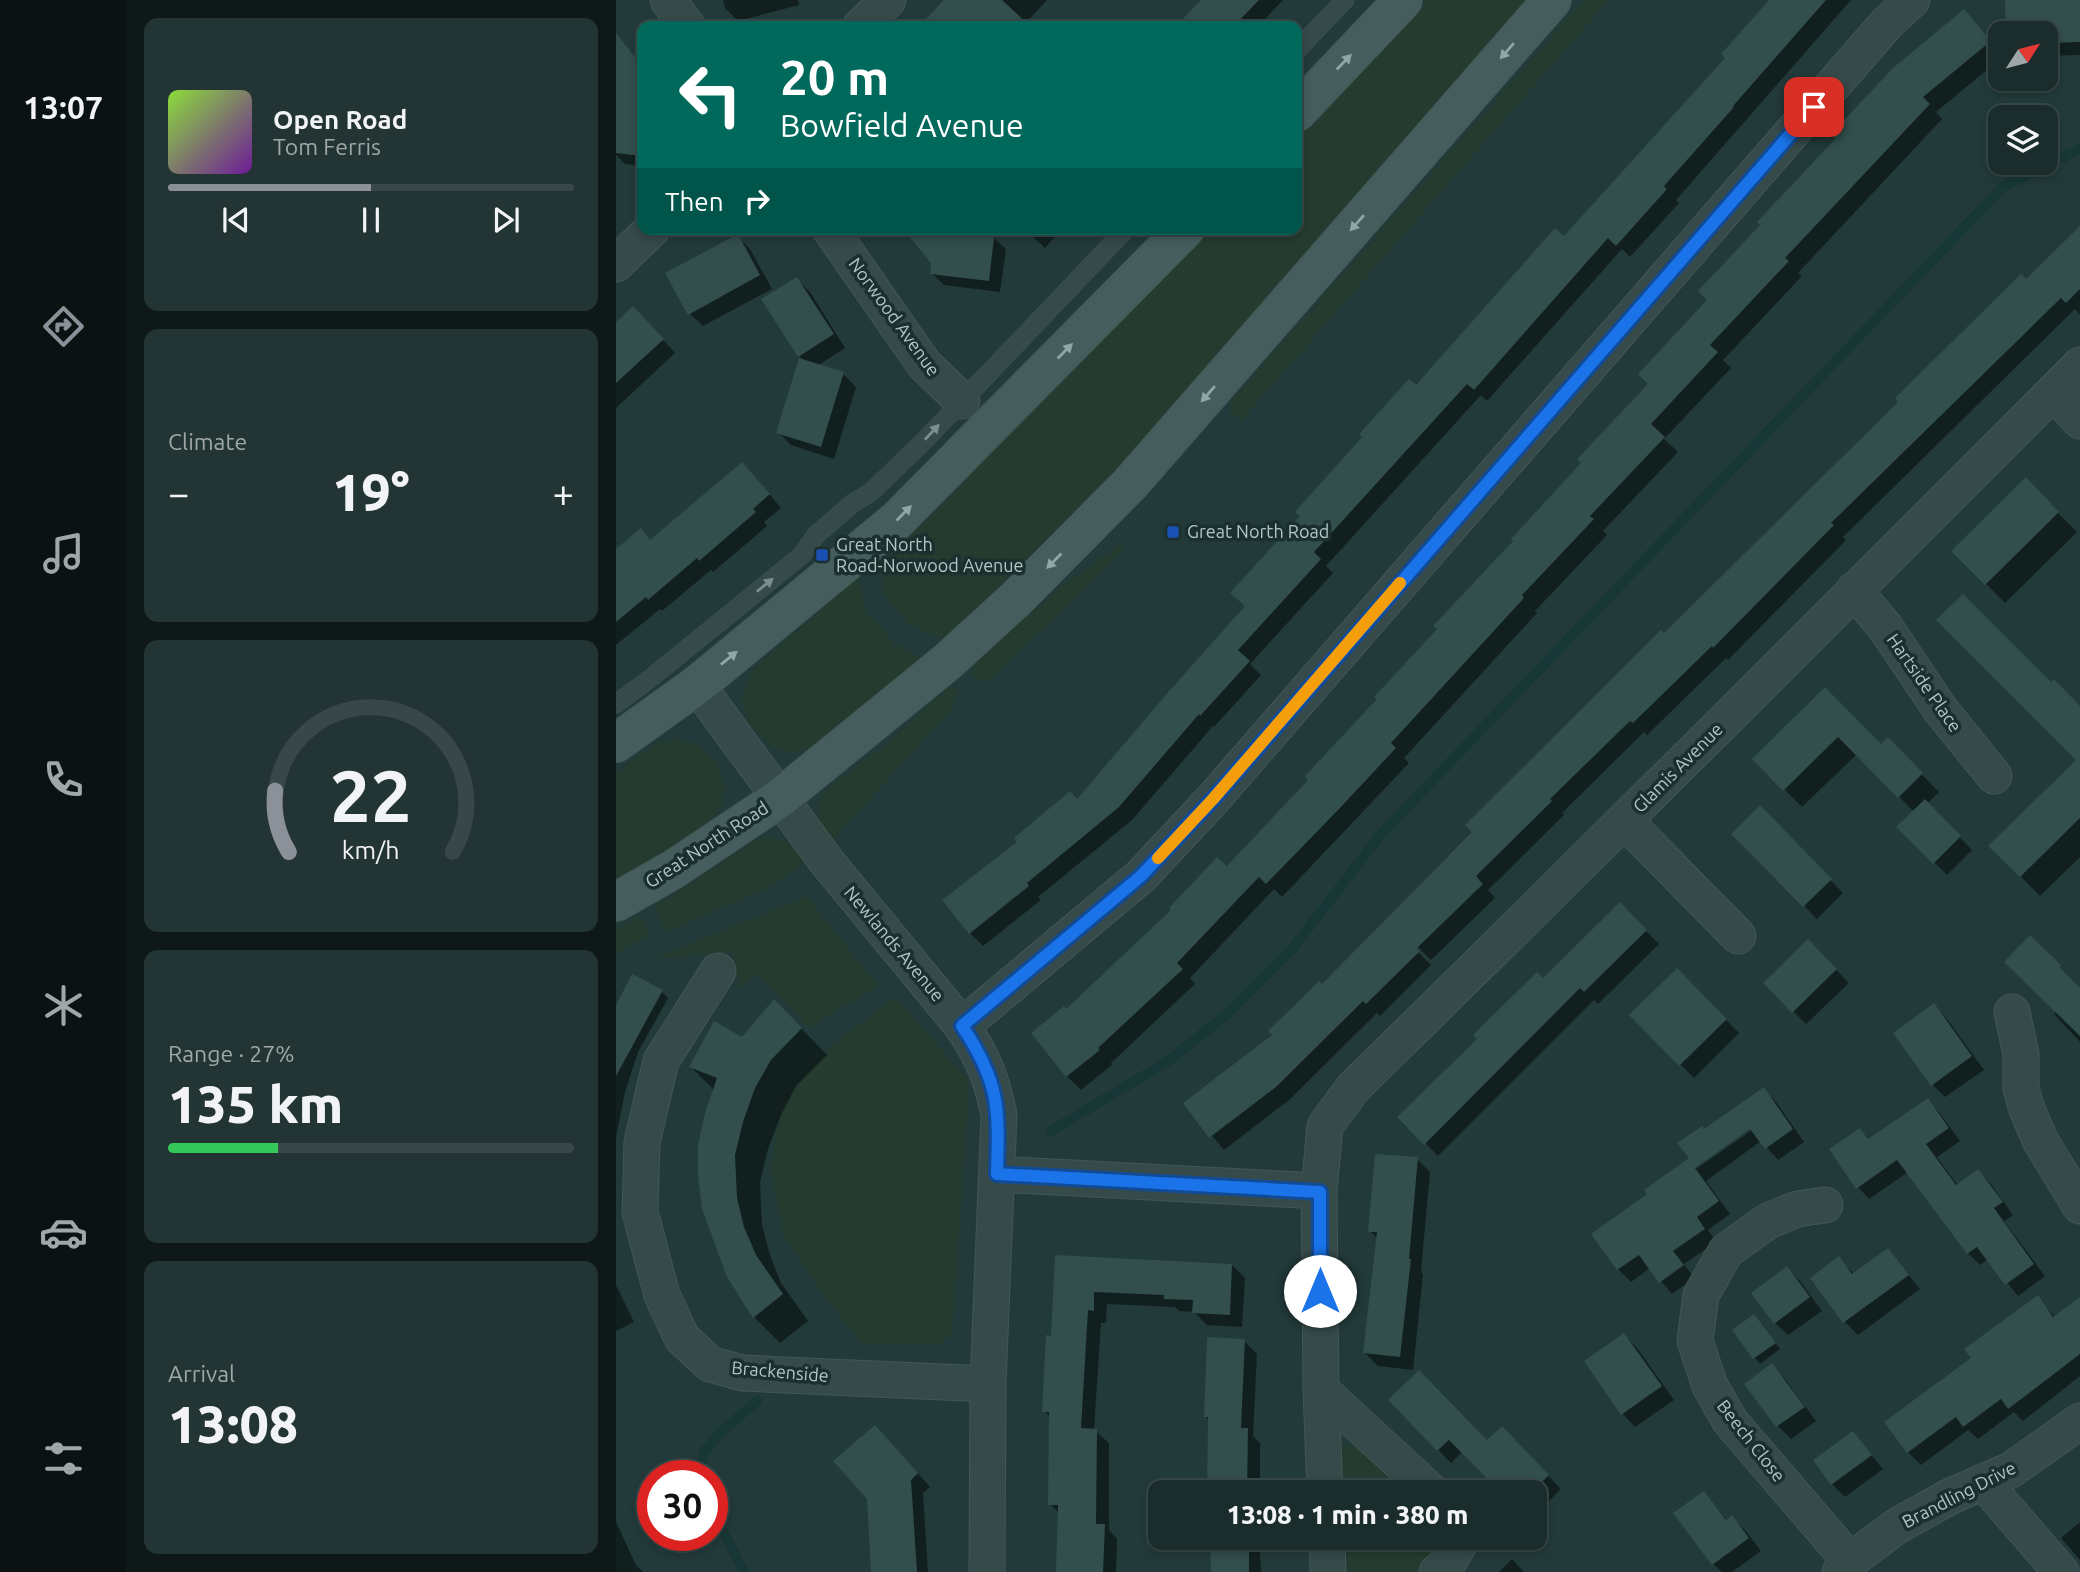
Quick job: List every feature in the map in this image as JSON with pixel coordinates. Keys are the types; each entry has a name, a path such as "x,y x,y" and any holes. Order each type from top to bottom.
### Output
{"main road":[{"path":"1302,107 1403,0"},
{"name":"Great North Road","path":"616,902 674,869 780,798 957,653 1017,598 1130,484 1552,0"},
{"path":"616,743 697,685 896,521 1179,235"}],"street":[{"path":"668,0 683,21"},
{"path":"865,21 888,0"},
{"path":"962,1026 1141,876 1213,799 1887,23 1912,0"},
{"path":"616,264 646,235"},
{"name":"Norwood Avenue","path":"834,235 924,364 962,401"},
{"name":"Glamis Avenue","path":"1324,1480 1320,1192 1325,1126 1353,1088 1625,821 2080,365"},
{"path":"2053,392 2080,421"},
{"name":"Hartside Place","path":"1854,590 1885,627 1940,709 1994,776"},
{"name":"Newlands Avenue","path":"697,685 827,862 962,1026 980,1052 993,1082 999,1115 988,1384 987,1572"},
{"path":"1625,821 1738,936"},
{"name":"Brackenside","path":"718,971 661,1061 628,1217 682,1338 710,1364 742,1373 988,1384"},
{"path":"2012,1012 2021,1054 2021,1088 2026,1108 2040,1140 2080,1206"},
{"path":"997,1174 1320,1192"},
{"name":"Beech Close","path":"1825,1205 1797,1209 1768,1221 1726,1251 1701,1295 1695,1341 1710,1386 1730,1421 1845,1567"},
{"path":"1321,1390 1419,1480"},
{"name":"Brandling Drive","path":"1845,1567 1897,1526 1951,1496 2011,1470 2080,1420"},
{"path":"1984,1483 2061,1572"},
{"path":"1327,1550 1328,1572"},
{"path":"1437,1572 1448,1563 1456,1550"}],"lane":[{"path":"1302,45 1345,0"},
{"path":"616,704 802,555 816,535 853,503 870,493 925,440 1120,235"}],"green space":[{"path":"1427,0 1533,0 1162,427 944,639 909,625 884,595 878,560 1014,428 1200,235 1302,235 1302,130"},
{"path":"1584,0 1609,0 1241,421 1229,410 1232,400"},
{"path":"1119,542 1125,547 987,682 980,681 972,674 974,665 1062,585 1107,554"},
{"path":"858,577 867,612 895,644 921,658 821,746 793,753 772,746 747,721 741,700 752,670"},
{"path":"951,686 958,692 950,711 831,842 820,826 817,812 821,794 886,744"},
{"path":"676,738 696,744 716,762 725,783 722,805 706,831 616,883 616,772 654,744"},
{"path":"766,836 789,844 805,862 773,886 664,933 654,907 752,842"},
{"path":"807,896 878,985 809,1029 758,974 739,990 734,953 655,958"},
{"path":"640,916 650,935 616,954 616,929"},
{"path":"896,997 967,1079 968,1107 952,1333 939,1345 861,1343 823,1295 783,1235 770,1167 783,1102 831,1045"},
{"path":"1337,1444 1361,1448 1394,1480 1338,1480"},
{"path":"1341,1550 1439,1550 1414,1572 1342,1572"}],"building":[{"path":"944,0 1002,0 1025,21 924,21"},
{"path":"1201,0 1259,0 1239,21 1181,21"},
{"path":"1769,0 1826,0 1664,186 1667,189 1616,246 1608,238 1474,390 1467,384 1314,552 1321,559 1238,650 1250,661 1200,716 1199,714 1119,807 1027,883 1029,886 969,934 942,900 1017,842 1014,838 1070,791 1077,799 1245,606 1230,593 1300,516 1295,512 1362,437 1359,434 1409,379 1416,385 1555,228 1564,236 1725,58 1721,54"},
{"path":"2005,0 2080,0 2080,42 2058,43 2058,21 2006,21"},
{"path":"1964,9 1988,37 1988,43 1923,97 1930,104 1785,258 1789,261 1710,345 1718,352 1651,424 1665,437 1590,516 1594,519 1522,595 1524,598 1391,743 1396,748 1266,884 1259,877 1177,963 1183,969 1098,1048 1100,1050 1066,1077 1031,1033 1064,1006 1066,1009 1171,910 1169,908 1217,857 1227,866 1308,780 1305,776 1377,699 1374,697 1437,629 1433,626 1513,541 1511,539 1581,463 1577,459 1648,384 1638,374 1707,300 1698,291 1760,225 1757,222 1835,139 1831,134 1893,68"},
{"path":"616,33 637,60 637,155 616,153"},
{"path":"2080,226 2080,289 2066,303 2061,298 1831,523 1834,525 1713,648 1712,646 1633,723 1630,721 1550,799 1552,801 1476,876 1483,884 1417,948 1420,951 1366,1004 1363,1001 1276,1087 1209,1138 1183,1103 1272,1035 1268,1031 1319,981 1322,984 1472,832 1465,825 1661,630 1664,633 1898,402 1895,398 2021,274 2026,279"},
{"path":"739,235 760,275 688,315 665,273"},
{"path":"908,235 994,235 989,281 930,274 931,263"},
{"path":"797,277 834,334 798,357 761,299"},
{"path":"633,306 664,339 616,383 616,322"},
{"path":"799,358 844,372 821,447 776,433"},
{"path":"742,462 770,494 753,509 756,512 699,561 697,558 648,600 646,597 616,622 616,549 641,528 650,540"},
{"path":"2026,477 2059,512 1985,585 1951,551"},
{"path":"1963,594 2051,682 2054,679 2080,706 2080,818 2020,877 1988,846 2076,760 1936,620"},
{"path":"1825,687 1881,744 1888,737 1923,773 1898,798 1838,737 1783,791 1752,759"},
{"path":"1925,799 1961,836 1933,864 1896,827"},
{"path":"1760,805 1832,879 1803,907 1731,834"},
{"path":"1620,902 1647,930 1584,992 1580,988 1424,1145 1397,1117 1477,1039 1473,1035 1537,972 1543,978"},
{"path":"2030,935 2080,988 2080,1036 2004,962"},
{"path":"1808,939 1837,969 1792,1013 1763,983"},
{"path":"1677,968 1727,1019 1679,1066 1629,1015"},
{"path":"632,974 663,990 616,1076 616,1005"},
{"path":"774,999 802,1028 771,1060 755,1088 735,1155 737,1198 744,1227 756,1255 783,1294 753,1318 727,1277 702,1209 698,1145 717,1078 689,1067 714,1021 742,1037"},
{"path":"1934,1003 1972,1056 1931,1086 1893,1033"},
{"path":"1764,1087 1793,1129 1765,1149 1750,1129 1695,1168 1719,1201 1697,1217 1705,1229 1673,1251 1684,1265 1659,1283 1639,1255 1617,1270 1591,1234 1647,1194 1644,1190 1689,1158 1677,1143 1702,1126 1704,1129"},
{"path":"1928,1098 1949,1128 1926,1144 1956,1185 1978,1169 2003,1202 1994,1208 2034,1264 2005,1285 1977,1247 1967,1254 1897,1160 1856,1189 1829,1149 1860,1128 1868,1139"},
{"path":"1375,1154 1418,1157 1411,1259 1400,1357 1363,1353 1377,1232 1368,1232"},
{"path":"1888,1248 1909,1275 1843,1323 1810,1278 1839,1256 1852,1274"},
{"path":"1055,1255 1232,1264 1230,1315 1192,1313 1193,1300 1164,1299 1164,1295 1094,1292 1094,1311 1088,1310 1081,1428 1097,1429 1096,1524 1105,1524 1103,1572 1056,1572 1058,1505 1048,1505 1049,1412 1042,1412 1046,1335 1051,1336"},
{"path":"1787,1266 1810,1297 1774,1324 1751,1293"},
{"path":"2038,1295 2053,1317 2080,1297 2080,1354 2008,1409 2001,1399 1963,1427 1956,1417 1907,1453 1884,1422 1971,1358 1964,1349"},
{"path":"1754,1314 1776,1343 1753,1359 1732,1330"},
{"path":"1624,1333 1662,1386 1621,1415 1584,1361"},
{"path":"1207,1337 1245,1339 1241,1428 1248,1428 1247,1480 1207,1480 1208,1417 1204,1417"},
{"path":"1772,1363 1805,1407 1776,1427 1744,1384"},
{"path":"1419,1370 1487,1440 1502,1426 1549,1475 1544,1480 1488,1480 1449,1440 1437,1451 1388,1400"},
{"path":"875,1425 918,1473 911,1480 917,1572 871,1572 867,1499 833,1461"},
{"path":"1853,1431 1872,1455 1831,1485 1813,1460"},
{"path":"1704,1491 1726,1520 1732,1515 1749,1538 1712,1565 1673,1513"},
{"path":"1210,1550 1249,1550 1249,1572 1211,1572"}],"waterway":[{"path":"1051,1131 1168,1061 1227,1014 1293,948 1381,834 2003,187 2080,149"},
{"path":"702,1460 703,1453 720,1433 757,1401"},
{"path":"728,1540 744,1572"}],"slow traffic":[{"path":"1158,858 1213,799 1400,583"}],"place":[{"name":"Great North Road","path":"1173,532"},
{"name":"Great North Road-Norwood Avenue","path":"822,555"}],"route":[{"path":"1320,1291 1320,1192 997,1174 999,1115 993,1082 980,1052 962,1026 1141,876 1213,799 1814,107"}]}
